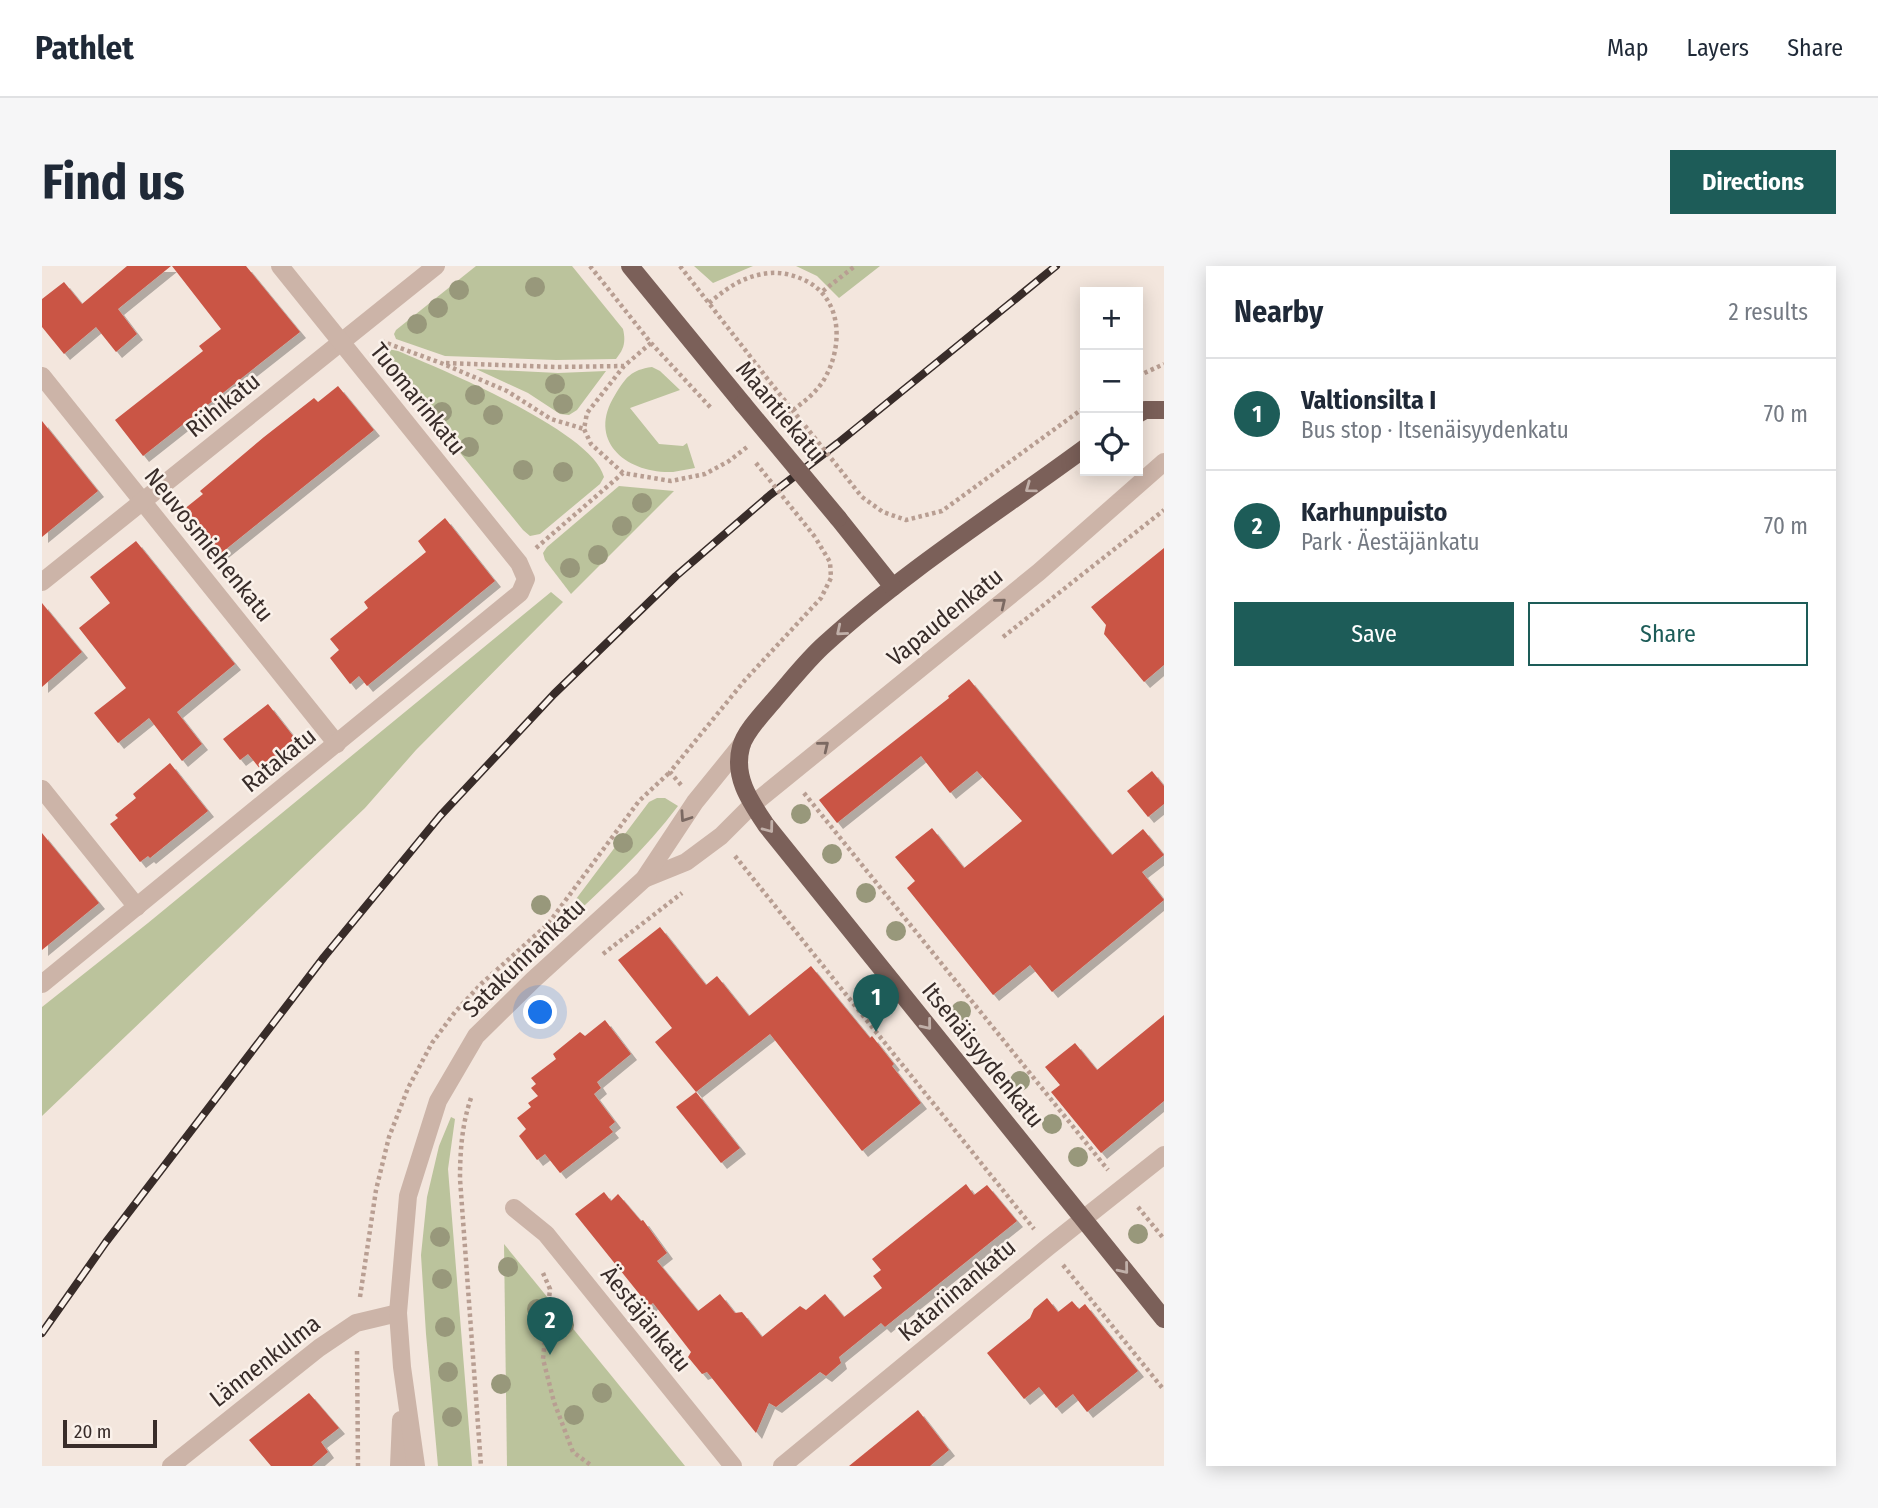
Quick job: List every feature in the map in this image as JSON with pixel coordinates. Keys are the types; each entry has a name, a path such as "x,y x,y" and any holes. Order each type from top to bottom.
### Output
{"main road":[{"name":"Maantiekatu","path":"630,266 893,587"},
{"path":"1143,412 1164,410"},
{"name":"Vapaudenkatu","path":"742,744 759,717 823,645 893,587 1080,453"},
{"name":"Itsenäisyydenkatu","path":"742,744 738,767 743,785 766,825 1164,1320"}],"street":[{"name":"Tuomarinkatu","path":"280,266 347,337 519,563"},
{"name":"Riihikatu","path":"42,582 436,266"},
{"name":"Neuvosmiehenkatu","path":"42,376 337,744"},
{"path":"1143,411 1164,399"},
{"name":"Vapaudenkatu","path":"752,804 1039,572 1164,462"},
{"name":"Ratakatu","path":"42,984 520,593 526,579 519,563"},
{"name":"Satakunnankatu","path":"416,1466 402,1367 398,1313 408,1196 438,1101 476,1036 644,878 695,802 742,744"},
{"path":"42,789 137,907"},
{"name":"Satakunnankatu","path":"644,878 686,862 721,836 752,804"},
{"name":"Katariinankatu","path":"782,1466 1164,1155"},
{"name":"Äestäjänkatu","path":"514,1208 546,1234 733,1466"},
{"name":"Lännenkulma","path":"171,1466 319,1348 356,1324 398,1313"},
{"name":"Satakunnankatu","path":"399,1466 402,1367"}],"path":[{"path":"590,266 651,343 712,409"},
{"path":"680,266 862,497 883,512 906,520 942,511 1080,411"},
{"path":"823,291 855,266"},
{"path":"709,303 730,285 773,272 796,276 823,291 831,304 838,331 834,353 826,376 813,394 781,419"},
{"path":"347,337 441,363 507,391 551,419 584,429"},
{"path":"651,343 624,366 587,413 584,429 591,444 623,473 671,481 705,474 729,461 750,444"},
{"path":"441,363 556,368 624,366"},
{"path":"1143,374 1164,364"},
{"path":"738,440 747,451"},
{"path":"755,462 815,537"},
{"path":"519,563 623,473"},
{"path":"1000,639 1164,510"},
{"path":"1164,1239 804,793 733,853 1164,1390"},
{"path":"598,957 691,885"},
{"path":"473,1094 466,1113 460,1153 460,1179 481,1466"},
{"path":"540,1266 550,1289 543,1359 551,1391 573,1452 592,1466"}],"green space":[{"path":"476,266 572,266 623,329 624,345 621,352 616,359 445,356 396,339 396,330"},
{"path":"694,266 753,266 713,283"},
{"path":"796,266 880,266 839,298 817,276"},
{"path":"388,349 480,387 545,422 594,459 604,477 600,484 540,534 530,536 382,357 382,352"},
{"path":"652,367 680,390 630,408 659,444 683,446 687,443 695,468 673,472 640,467 627,461 608,440 605,427 607,412 622,383 639,370"},
{"path":"476,369 558,373 606,371 577,410 569,415 560,414 528,393"},
{"path":"619,486 674,491 571,594 545,560 543,553"},
{"path":"551,592 563,602 416,750 365,808 42,1116 42,1007"},
{"path":"665,798 678,806 638,853 565,924 561,919 649,802"},
{"path":"451,1117 455,1119 448,1169 472,1466 438,1466 421,1255 427,1197 439,1146"},
{"path":"504,1244 685,1466 507,1466"}],"building":[{"path":"127,266 171,266 118,309 137,334 116,352 96,327 64,354 42,327 42,299 64,282 82,304"},
{"path":"172,266 246,266 300,332 143,456 115,420 203,351 199,346 221,329"},
{"path":"338,386 374,430 220,554 183,510 203,494 200,491 264,437 314,398 318,402"},
{"path":"42,421 98,491 42,537"},
{"path":"445,518 495,581 367,686 359,676 350,684 330,658 339,650 330,639 368,608 364,602 426,552 418,541"},
{"path":"136,541 235,664 177,712 202,744 182,761 149,718 118,743 94,713 126,688 79,628 110,603 90,577"},
{"path":"1164,548 1164,665 1144,682 1104,634 1106,625 1091,607"},
{"path":"42,603 82,652 42,687"},
{"path":"969,679 1112,855 1143,829 1164,855 1142,872 1164,900 1052,992 1030,965 993,995 907,888 915,881 895,857 932,828 964,868 1022,821 977,771 950,793 921,756 837,823 819,800 949,698 948,696"},
{"path":"268,704 297,741 261,770 248,754 240,760 223,739"},
{"path":"170,763 208,811 150,858 148,856 140,862 110,824 118,818 115,815 136,798 133,794"},
{"path":"1152,771 1164,786 1164,804 1148,817 1127,791"},
{"path":"42,833 99,903 42,950"},
{"path":"660,927 706,985 717,976 749,1016 811,966 870,1038 872,1036 921,1103 862,1151 770,1034 696,1092 655,1042 672,1028 618,960"},
{"path":"1164,1015 1164,1101 1101,1153 1051,1092 1060,1085 1045,1067 1075,1043 1097,1070"},
{"path":"605,1020 631,1054 597,1082 601,1088 594,1094 615,1122 609,1127 613,1132 560,1173 545,1154 537,1160 519,1136 526,1129 517,1118 531,1107 528,1103 538,1096 531,1088 536,1084 531,1078 556,1059 553,1054 580,1032 585,1036"},
{"path":"696,1092 740,1148 721,1163 676,1107"},
{"path":"966,1184 974,1195 987,1185 1017,1221 885,1327 881,1323 839,1357 841,1363 826,1376 820,1372 776,1407 769,1403 756,1433 707,1372 702,1374 688,1357 691,1352 653,1303 649,1306 575,1214 604,1192 611,1201 618,1194 641,1221 643,1220 667,1253 657,1261 698,1311 720,1294 735,1313 742,1312 762,1337 800,1306 806,1310 825,1294 844,1317 882,1288 873,1276 881,1270 872,1259"},
{"path":"1047,1298 1058,1312 1072,1301 1079,1309 1085,1304 1138,1371 1087,1412 1073,1394 1056,1408 1039,1387 1024,1399 987,1353 1030,1318 1034,1309"},
{"path":"309,1393 339,1428 321,1442 328,1452 312,1466 271,1466 249,1440"},
{"path":"918,1410 949,1450 930,1466 849,1466"}],"railway":[{"path":"42,1333 106,1242 324,957 440,816 554,694 676,576 770,495 1056,266"}],"place":[{"name":"Valtionsilta I","path":"876,1032"},
{"name":"Karhunpuisto","path":"550,1355"}]}
